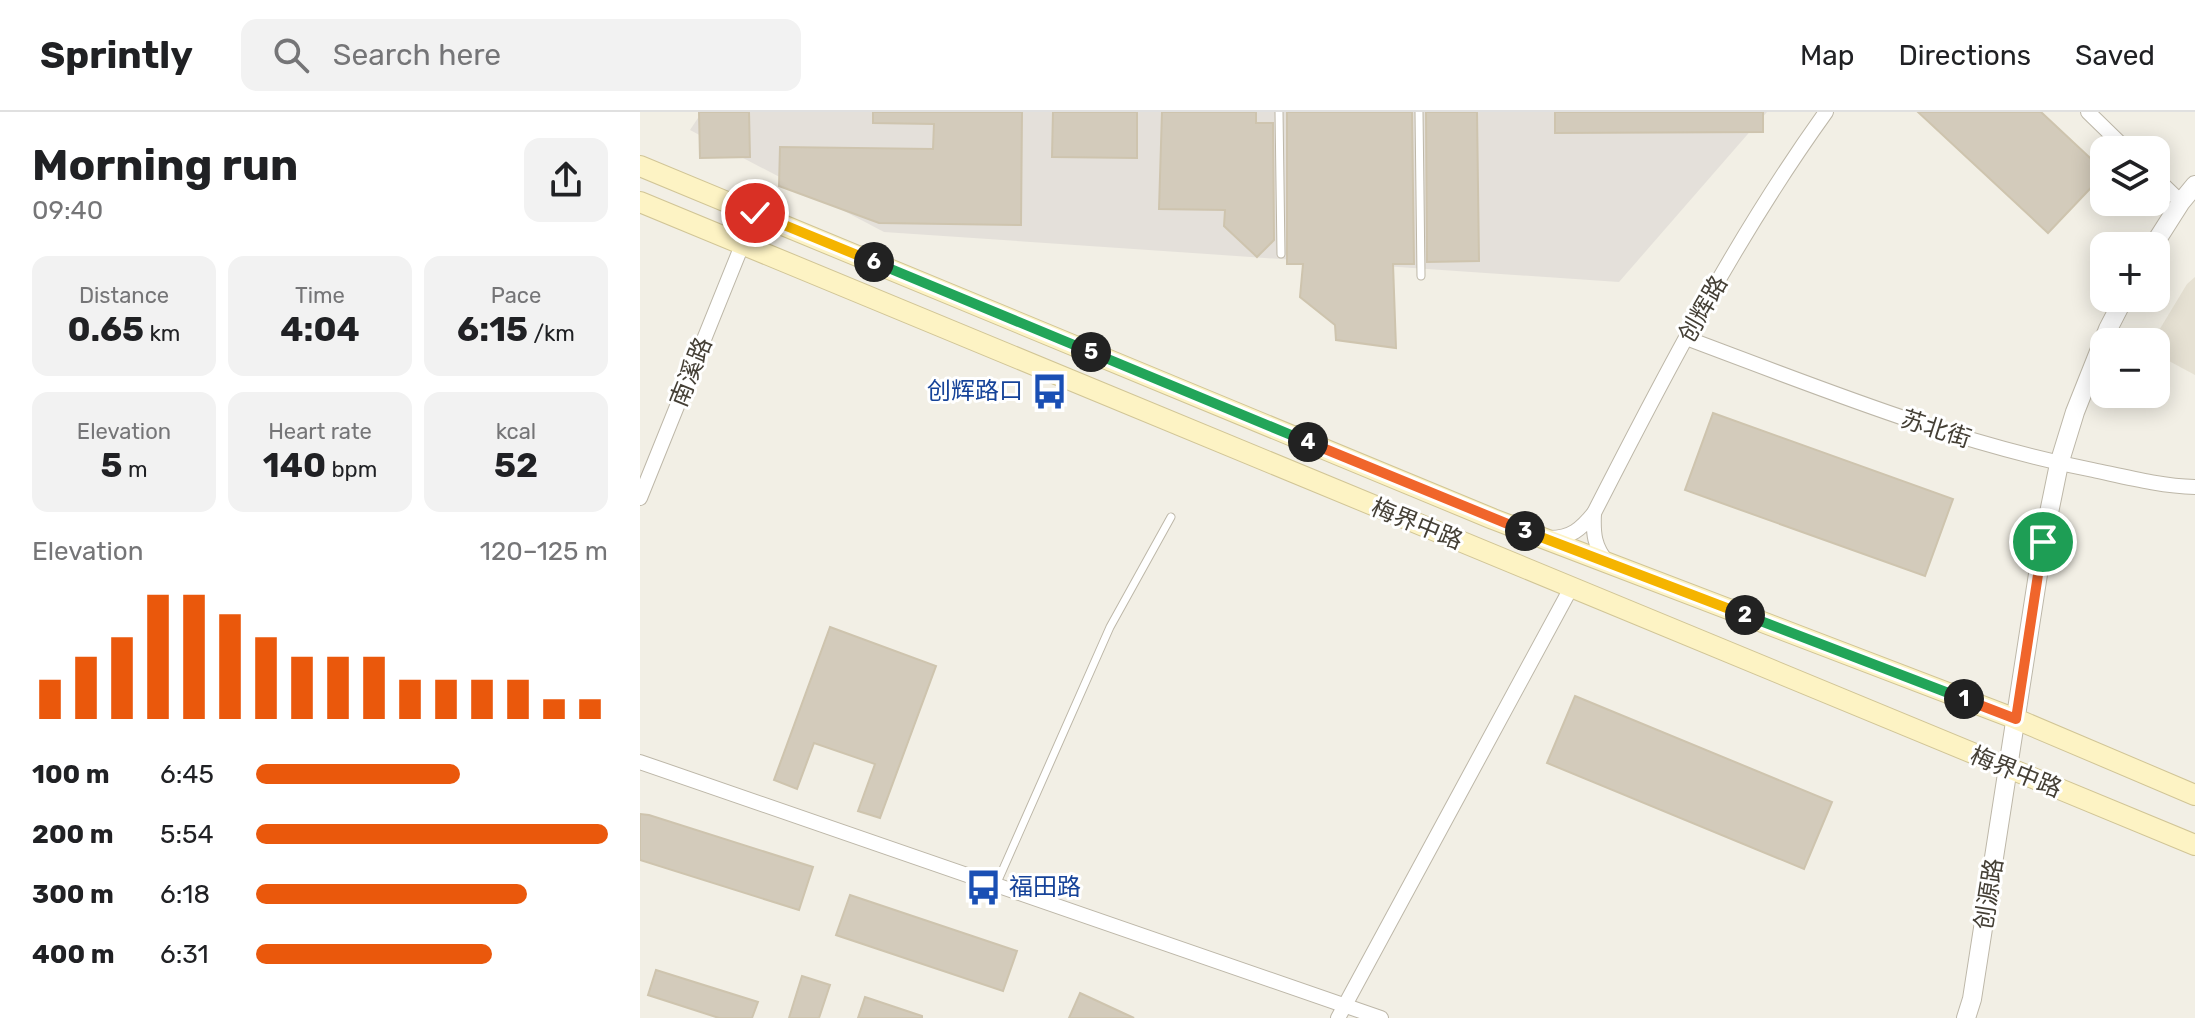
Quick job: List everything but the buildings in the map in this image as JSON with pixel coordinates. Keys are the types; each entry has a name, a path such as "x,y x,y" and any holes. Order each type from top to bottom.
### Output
{"main road":[{"name":"梅界中路","path":"640,166 1541,537 2016,719 2195,795"},
{"name":"梅界中路","path":"640,202 2195,845"}],"street":[{"name":"创辉路","path":"1594,513 1664,375 1788,165 1826,112"},
{"path":"2088,112 2113,136"},
{"path":"2162,232 2195,185"},
{"path":"2170,191 2181,202"},
{"name":"南溪路","path":"640,498 755,213"},
{"path":"2016,719 2043,542 2059,464 2075,412 2117,312"},
{"name":"苏北街","path":"1686,338 1935,430 2003,450 2150,482 2195,487"},
{"path":"1541,537 1560,538 1574,534 1594,513"},
{"path":"1594,513 1596,547 1608,563"},
{"path":"1342,1012 1571,588"},
{"name":"创源路","path":"1966,1018 1972,999 2016,719"},
{"path":"640,762 996,885 1342,1012 1381,1018"}],"lane":[{"path":"1279,112 1281,254"},
{"path":"1419,112 1421,276"},
{"path":"996,885 1110,627 1171,517"}],"shaded area":[{"path":"702,112 1767,112 1619,282 884,232 690,130"},
{"path":"2195,277 2195,375 2170,362 2170,328 2160,328 2187,284"}],"place":[{"name":"创辉路口","path":"1049,391"},
{"name":"福田路","path":"983,887"}],"route":[{"path":"755,213 1493,519 2016,719 2043,542"}]}
